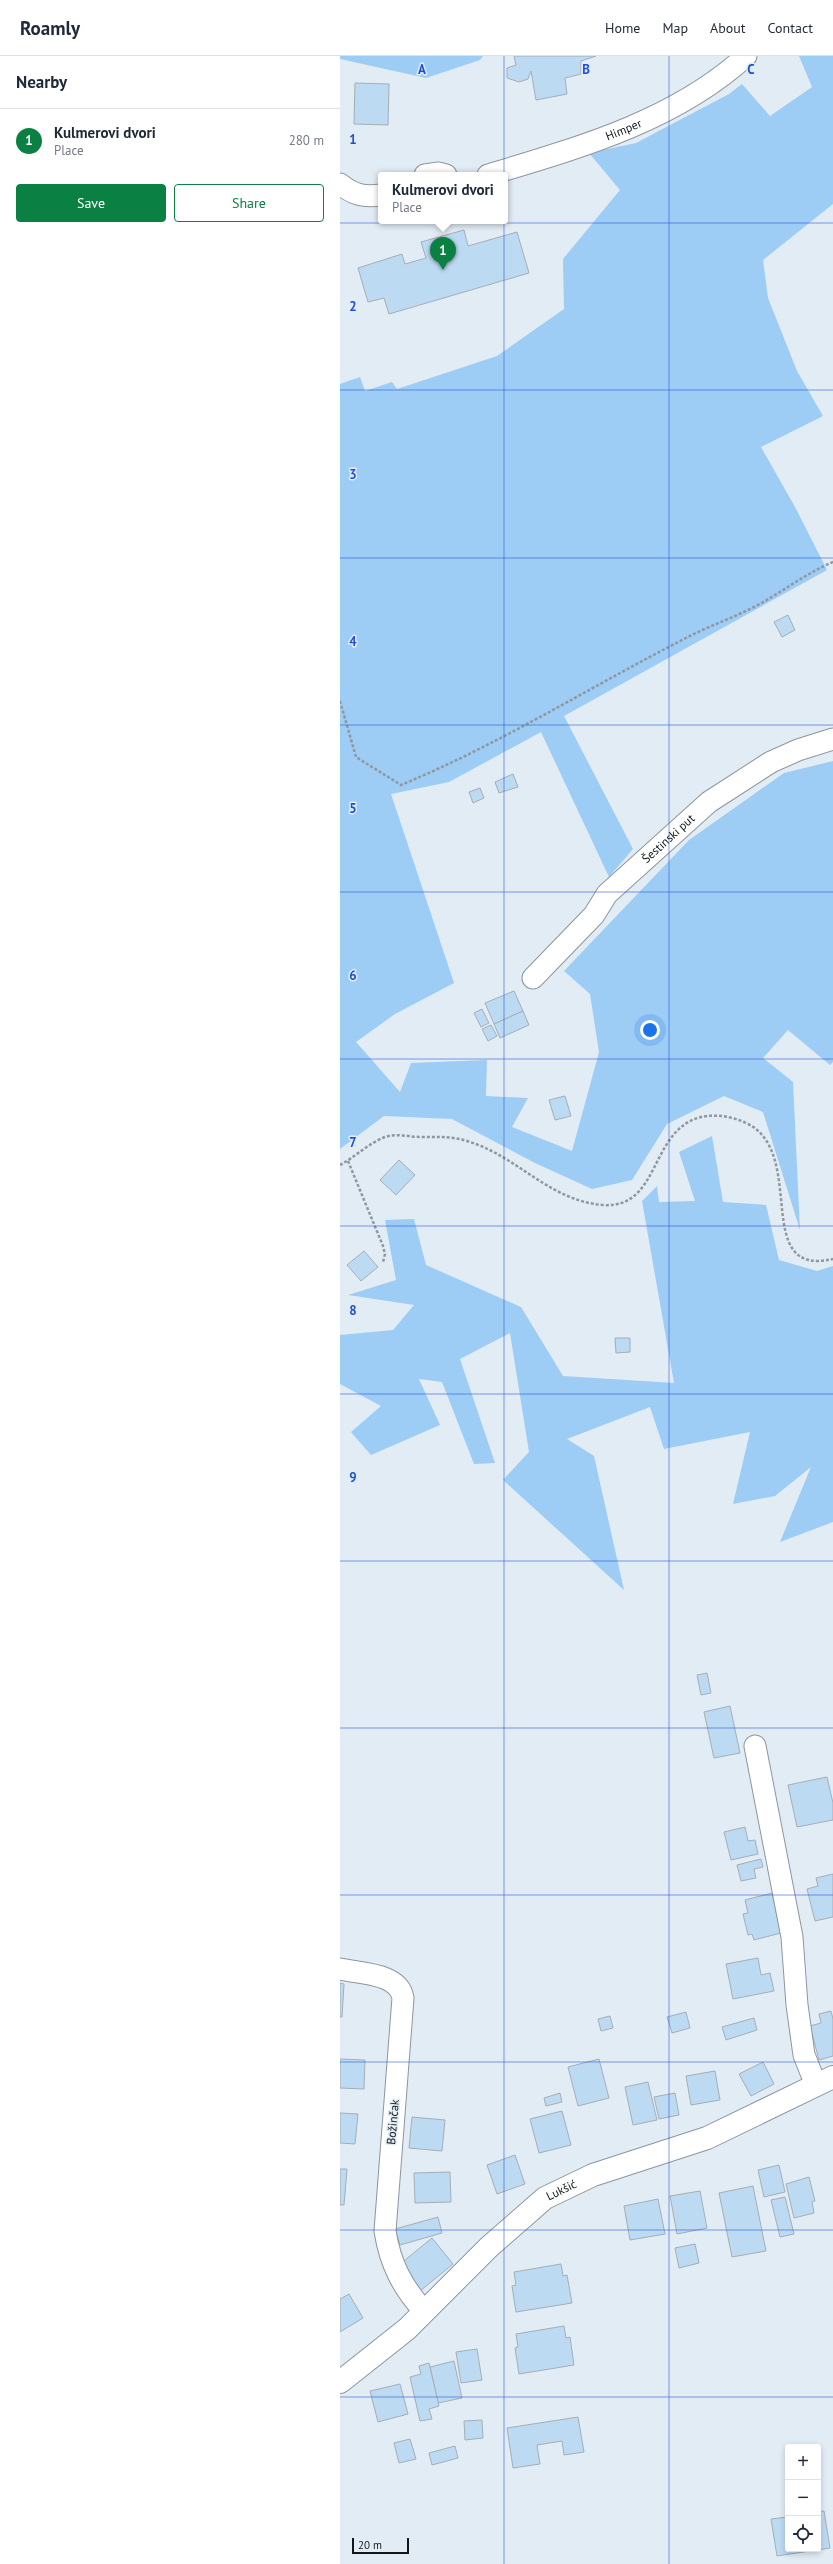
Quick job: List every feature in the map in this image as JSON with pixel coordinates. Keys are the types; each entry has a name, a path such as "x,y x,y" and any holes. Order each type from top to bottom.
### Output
{"main road":[{"name":"Lukšić","path":"340,2382 407,2329 494,2242 545,2198 593,2175 712,2135 824,2081"}],"street":[{"name":"Himper","path":"498,172 588,144 638,124 690,98 739,62"},
{"path":"340,184 351,193 363,196 378,196"},
{"name":"Šestinski put","path":"533,978 594,915 607,894 709,802 771,762 798,750 833,739"},
{"path":"755,1746 792,1936 797,2005 804,2055 824,2081"},
{"name":"Božinčak","path":"340,1969 387,1979 399,1985 402,1990 403,1998 385,2231 388,2252 395,2270 411,2297 424,2311"}],"path":[{"path":"340,701 356,757 401,785 452,764 539,719 686,638 753,608 817,569 833,562"},
{"path":"340,1166 375,1142 394,1135 459,1138 483,1147 559,1192 580,1201 610,1205 625,1201 643,1187 671,1135 679,1128 688,1122 708,1116 728,1117 755,1128 771,1147 778,1176 784,1231 792,1249 798,1255 813,1260 833,1259"},
{"path":"348,1161 358,1190 383,1246 385,1254 383,1262"}],"shaded area":[{"path":"340,56 483,56 480,60 426,78 340,59"},
{"path":"799,56 833,56 833,204 763,260 768,298 797,371 823,416 761,447 795,507 827,570 564,716 633,849 609,877 541,732 449,782 391,794 454,983 395,1014 356,1042 400,1092 411,1063 487,1060 486,1096 528,1098 512,1127 572,1151 599,1052 590,994 564,971 689,840 784,773 833,761 833,1062 830,1065 788,1030 763,1058 793,1082 800,1230 763,1112 724,1096 667,1124 632,1180 592,1189 535,1163 452,1119 384,1116 340,1149 340,384 360,377 365,391 392,382 397,389 497,356 564,309 563,259 620,190 589,153 636,143 729,94 742,84 770,116 812,87"},
{"path":"712,1136 723,1202 766,1205 779,1260 817,1271 833,1266 833,1522 780,1542 811,1467 775,1496 733,1504 750,1432 664,1449 650,1407 567,1439 594,1456 624,1590 503,1480 529,1452 510,1333 460,1359 495,1463 474,1464 442,1382 419,1379 440,1425 371,1455 351,1432 381,1406 340,1384 340,1335 393,1330 414,1305 348,1295 396,1280 385,1220 414,1219 426,1265 521,1307 563,1376 674,1383 642,1201 657,1186 659,1202 695,1201 679,1152"}],"building":[{"path":"514,56 596,56 581,61 581,74 565,78 567,94 536,100 531,71 528,79 519,82 507,78 507,68 516,65"},
{"path":"355,83 389,84 388,125 354,124"},
{"path":"464,230 468,246 517,232 529,273 389,314 384,298 368,302 358,268 402,254 405,264 426,258 421,242"},
{"path":"788,615 795,630 782,637 774,622"},
{"path":"513,774 518,787 499,793 495,782"},
{"path":"480,788 484,798 473,803 469,792"},
{"path":"514,991 523,1011 494,1024 485,1003"},
{"path":"482,1009 489,1023 481,1027 474,1013"},
{"path":"523,1011 529,1025 500,1038 494,1024"},
{"path":"491,1025 497,1036 488,1041 482,1029"},
{"path":"565,1096 571,1116 555,1120 549,1100"},
{"path":"399,1160 415,1175 396,1195 380,1180"},
{"path":"364,1251 378,1267 361,1281 347,1265"},
{"path":"615,1338 630,1338 630,1352 616,1353"},
{"path":"707,1673 711,1693 701,1695 697,1675"},
{"path":"730,1706 740,1753 714,1758 704,1712"},
{"path":"827,1777 833,1803 833,1820 797,1827 788,1785"},
{"path":"745,1827 748,1841 755,1840 758,1854 731,1860 724,1832"},
{"path":"761,1859 763,1867 754,1869 756,1878 741,1881 737,1865"},
{"path":"833,1874 833,1917 815,1921 807,1889 818,1886 816,1878"},
{"path":"772,1893 781,1933 754,1940 752,1934 748,1935 743,1914 748,1913 745,1900"},
{"path":"758,1958 761,1975 770,1973 774,1991 733,1999 726,1964"},
{"path":"340,1983 344,1984 342,2017 340,2017"},
{"path":"831,2011 833,2019 833,2056 819,2060 810,2026 821,2023 819,2014"},
{"path":"686,2012 690,2028 672,2033 667,2017"},
{"path":"610,2016 613,2028 601,2031 598,2019"},
{"path":"754,2018 757,2030 726,2040 722,2027"},
{"path":"340,2059 365,2060 364,2089 340,2088"},
{"path":"599,2059 609,2098 578,2106 568,2067"},
{"path":"763,2062 774,2084 751,2096 739,2074"},
{"path":"715,2071 720,2100 691,2105 686,2076"},
{"path":"648,2082 657,2120 633,2125 625,2087"},
{"path":"560,2093 562,2102 546,2106 544,2098"},
{"path":"675,2093 679,2115 659,2119 654,2097"},
{"path":"562,2111 571,2145 539,2153 530,2119"},
{"path":"340,2113 358,2114 355,2144 340,2143"},
{"path":"412,2117 445,2120 442,2151 409,2148"},
{"path":"515,2155 525,2184 497,2194 487,2165"},
{"path":"779,2165 785,2192 764,2197 758,2170"},
{"path":"340,2169 347,2169 344,2205 340,2205"},
{"path":"450,2172 451,2202 415,2203 414,2173"},
{"path":"809,2177 815,2201 812,2202 814,2213 794,2218 786,2184"},
{"path":"753,2186 766,2251 732,2257 719,2193"},
{"path":"700,2191 707,2228 677,2234 670,2196"},
{"path":"785,2197 794,2234 780,2237 771,2200"},
{"path":"658,2199 665,2234 630,2240 624,2206"},
{"path":"438,2217 442,2233 400,2245 395,2229"},
{"path":"432,2238 453,2264 420,2291 399,2265"},
{"path":"695,2244 699,2263 679,2268 675,2248"},
{"path":"561,2264 563,2276 567,2275 572,2303 516,2312 512,2286 516,2285 514,2272"},
{"path":"349,2294 363,2318 340,2332 340,2299"},
{"path":"564,2326 566,2338 570,2337 574,2365 519,2374 515,2348 518,2347 516,2334"},
{"path":"477,2349 482,2380 461,2383 456,2352"},
{"path":"454,2361 462,2398 438,2403 430,2367"},
{"path":"429,2363 439,2406 429,2409 432,2419 420,2421 410,2377 421,2374 419,2366"},
{"path":"400,2384 408,2414 378,2422 370,2391"},
{"path":"578,2417 584,2452 564,2455 562,2441 537,2445 540,2464 513,2468 507,2428"},
{"path":"482,2420 483,2438 465,2440 464,2421"},
{"path":"410,2439 416,2459 399,2463 394,2443"},
{"path":"455,2446 458,2458 432,2465 429,2453"},
{"path":"824,2511 830,2548 821,2549 821,2516 821,2512"},
{"path":"785,2517 785,2552 804,2552 777,2556 771,2519"}],"place":[{"name":"Kulmerovi dvori","path":"443,270"}]}
